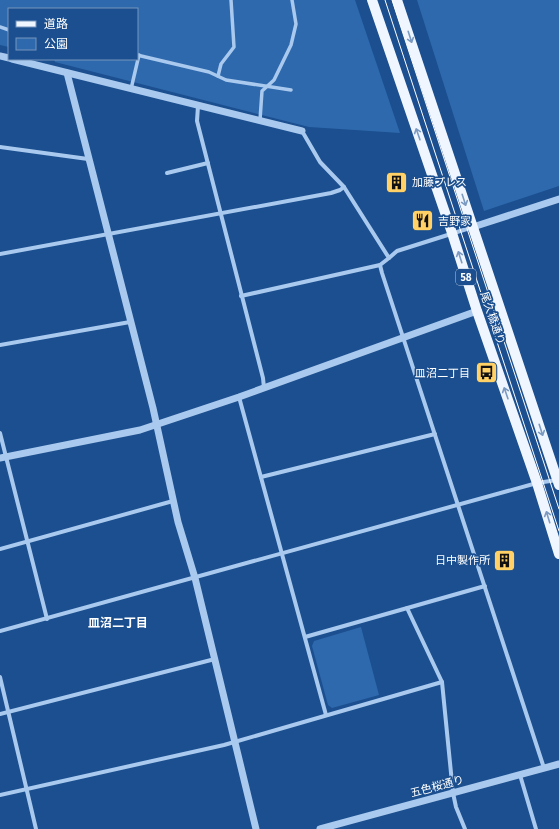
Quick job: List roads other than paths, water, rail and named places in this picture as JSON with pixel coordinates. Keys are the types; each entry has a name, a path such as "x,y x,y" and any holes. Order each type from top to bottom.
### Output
{"main road":[{"name":"尾久橋通り","path":"372,0 537,483 559,554"},
{"name":"尾久橋通り","path":"397,0 558,481"}],"street":[{"path":"218,76 221,64 234,47 232,0"},
{"path":"260,121 262,91 274,80 291,45 296,24 292,0"},
{"path":"138,55 209,72 226,80 291,90"},
{"path":"14,60 302,131 320,162 344,188 389,258"},
{"path":"131,89 137,60"},
{"path":"67,74 156,425 178,522 195,578 236,741 256,829"},
{"path":"198,106 197,121 263,378 264,388"},
{"path":"0,147 88,159"},
{"path":"168,173 208,163"},
{"path":"0,254 332,192 344,188"},
{"path":"241,296 380,265 398,251 559,199"},
{"path":"380,265 544,768"},
{"path":"3,457 140,430 239,397 477,311"},
{"path":"0,345 130,322"},
{"path":"239,397 326,715"},
{"path":"0,433 3,457 47,619"},
{"path":"261,477 435,434"},
{"path":"0,631 537,483 558,481"},
{"path":"0,549 173,501"},
{"path":"305,637 485,586"},
{"path":"407,608 442,682 453,793 456,807 465,829"},
{"path":"0,714 215,659"},
{"path":"0,677 36,829"},
{"path":"0,794 236,741 442,682"},
{"name":"五色桜通り","path":"320,829 559,764"},
{"path":"520,775 536,829"}],"tram line":[{"path":"385,0 559,531"},
{"path":"392,0 559,509"}],"place":[{"name":"加藤プレス","path":"396,182"},
{"name":"吉野家","path":"423,221"},
{"name":"皿沼二丁目","path":"486,373"},
{"name":"日中製作所","path":"505,560"}],"district":[{"name":"皿沼二丁目","path":"118,623"}]}
